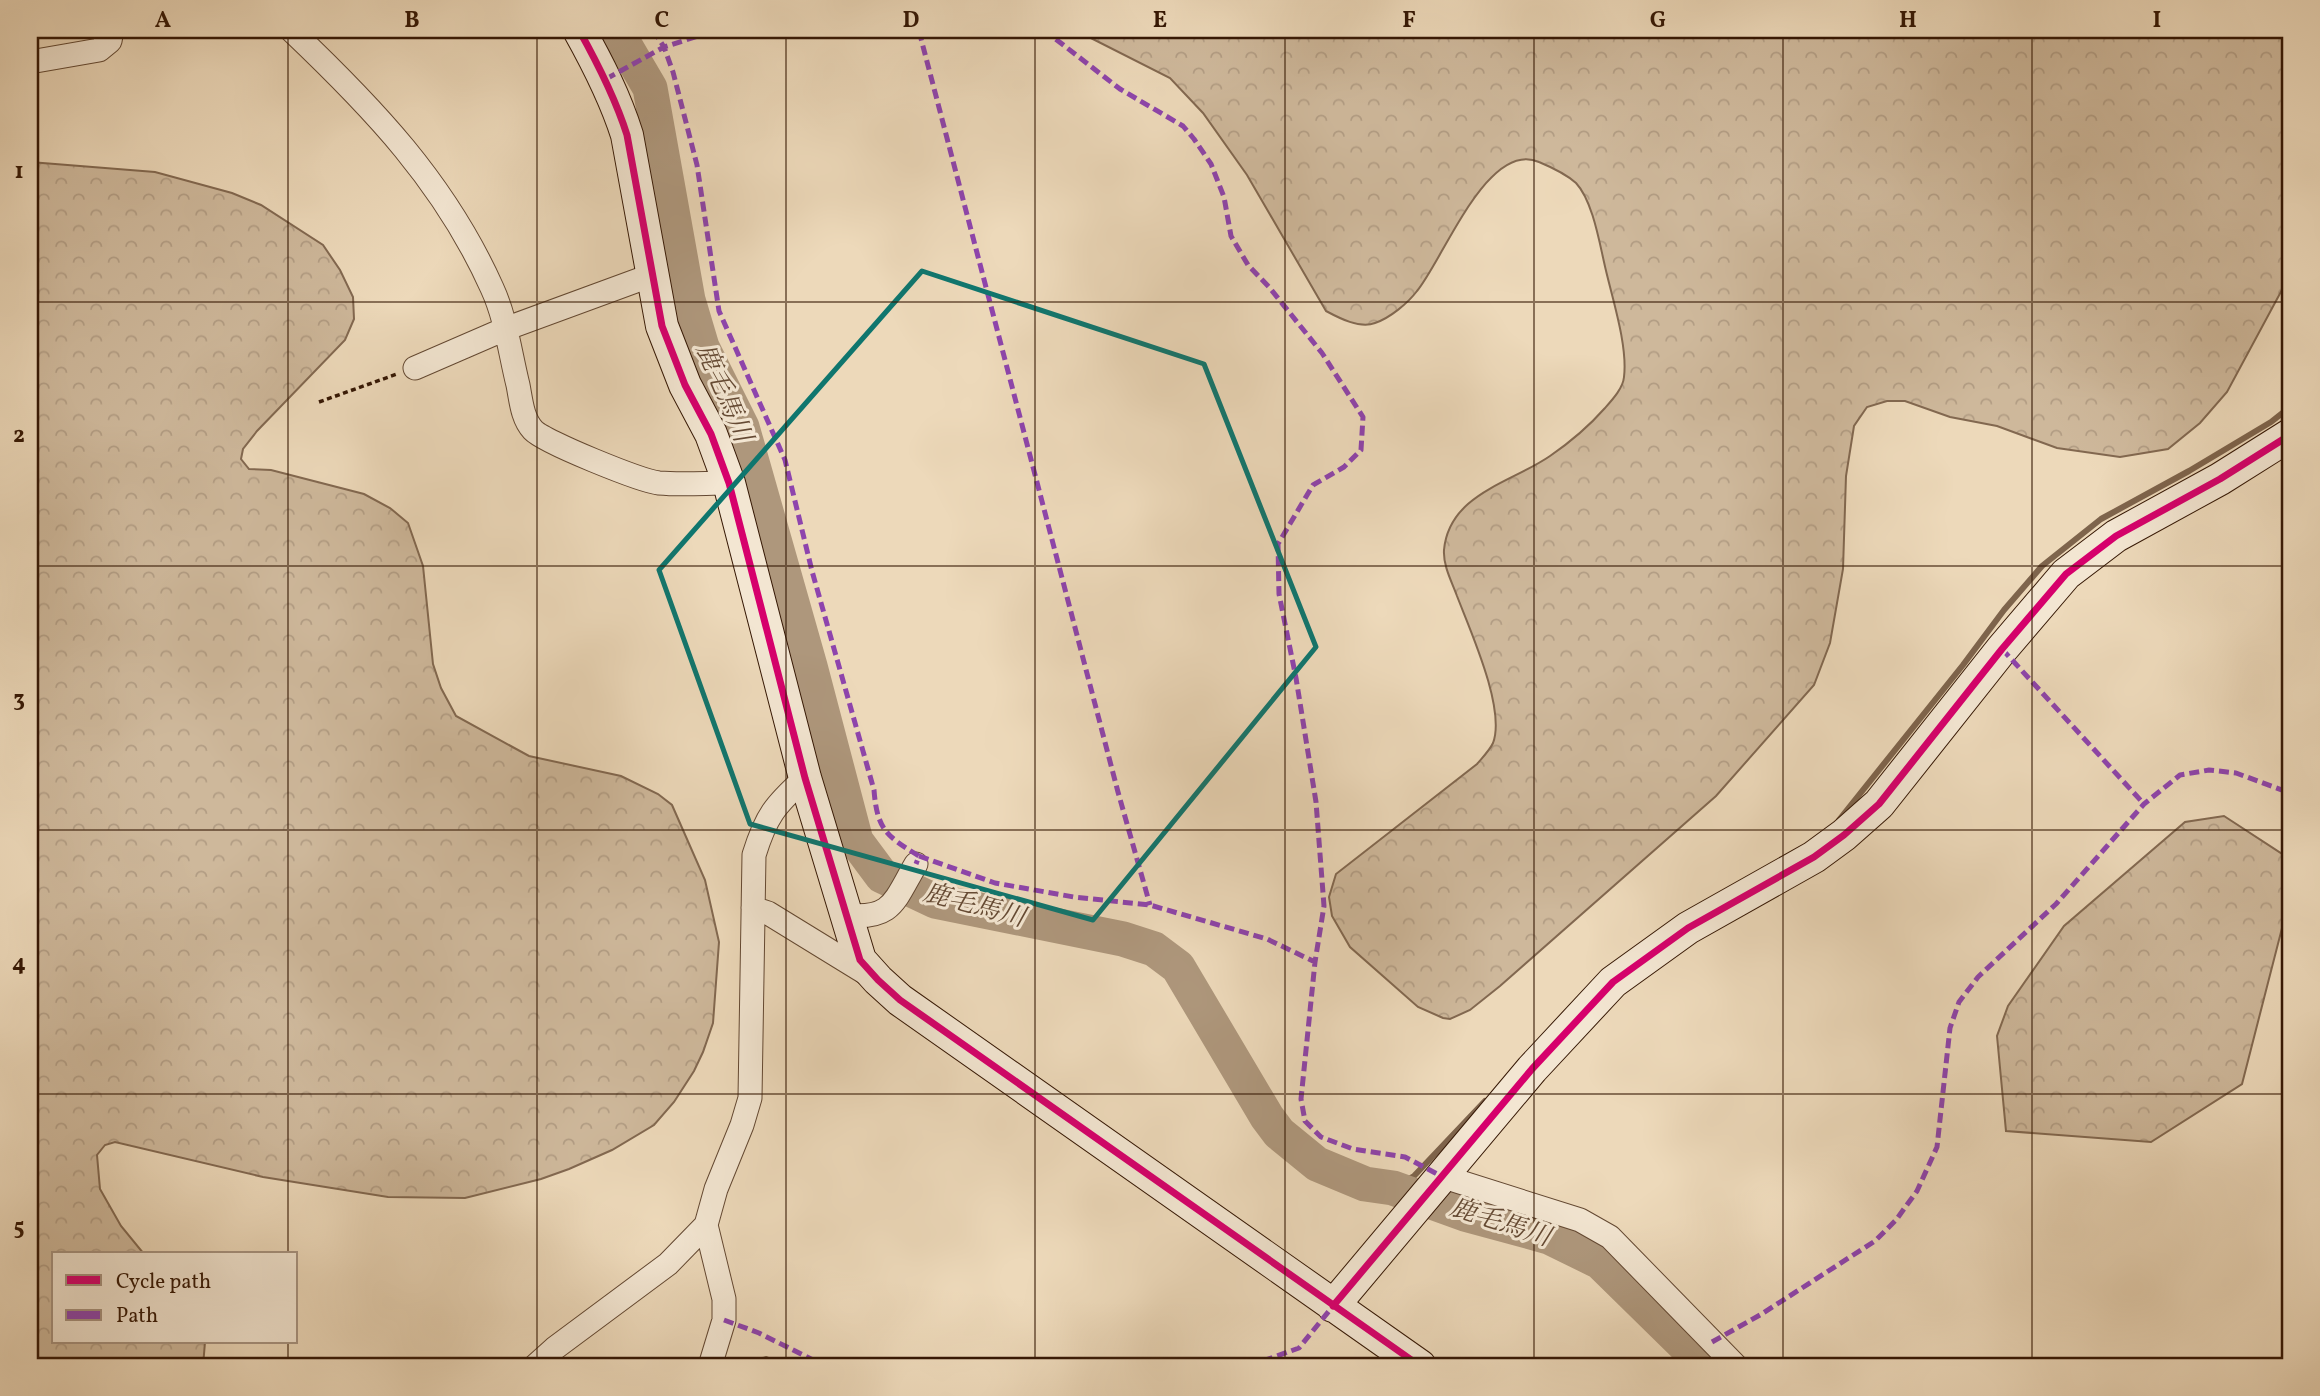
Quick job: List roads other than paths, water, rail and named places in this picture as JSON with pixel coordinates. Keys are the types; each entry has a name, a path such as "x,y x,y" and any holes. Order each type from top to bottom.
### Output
{"street":[{"path":"30,62 99,50 110,41 112,30"},
{"path":"291,30 340,76 391,131 428,176 463,229 494,290 525,419 534,432 620,471 658,483 729,483"},
{"path":"579,30 613,96 626,135 662,326 685,385 711,433 729,483 805,778 860,960 900,1000 1420,1366"},
{"path":"415,368 505,329 652,275"},
{"path":"1333,1306 1532,1069 1613,982 1688,928 1814,857 1879,804 2002,649 2066,574 2116,536 2220,479 2290,435"},
{"path":"535,1366 555,1348 668,1264 706,1225 716,1189 750,1098 754,855 764,825 778,803 805,778"},
{"path":"845,915 865,917 883,913 893,904 916,864"},
{"path":"753,908 768,913 878,980"},
{"path":"1437,1180 1580,1220 1610,1237 1736,1366"},
{"path":"706,1225 724,1299 724,1321 710,1366"}],"waterway":[{"name":"鹿毛馬川","path":"616,30 650,88 688,300 702,347 742,427 810,666 856,841 882,876 935,901 1123,939 1154,949 1178,967 1279,1133 1317,1164 1365,1184 1393,1188 1465,1214 1549,1237 1600,1262 1706,1366"},
{"path":"1839,820 2004,610 2042,566 2101,519 2189,471 2271,422 2290,407"},
{"path":"1393,1188 1414,1176 1485,1101"}]}
